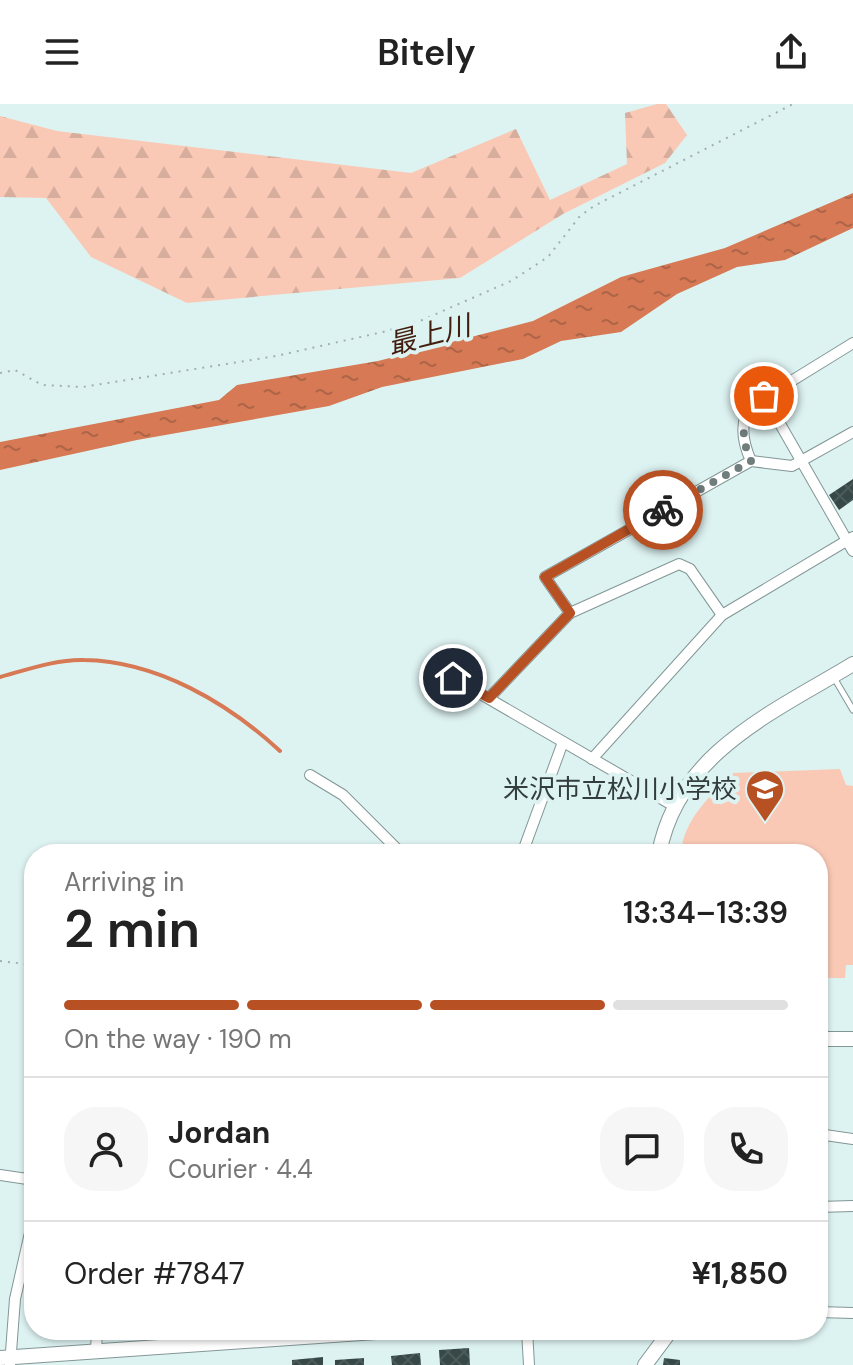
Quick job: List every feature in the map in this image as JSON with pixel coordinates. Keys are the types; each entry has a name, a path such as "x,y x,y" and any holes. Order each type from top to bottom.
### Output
{"main road":[{"path":"662,844 674,806 693,776 728,741 853,664"},
{"path":"828,1039 853,1039"},
{"path":"6,1360 230,1340"},
{"path":"645,1365 664,1340"}],"street":[{"path":"751,461 743,430 745,414 764,396 853,343"},
{"path":"592,759 722,615 851,543 764,396"},
{"path":"570,613 545,577 751,461 782,466 804,462 853,432"},
{"path":"489,698 570,613 679,564 690,569 722,615"},
{"path":"453,678 674,806"},
{"path":"526,844 563,742"},
{"path":"310,775 343,795 392,844"},
{"path":"828,1135 853,1139"},
{"path":"0,1175 24,1179"},
{"path":"828,1207 853,1206"},
{"path":"6,1360 24,1259"},
{"path":"828,1312 853,1313"},
{"path":"96,1351 97,1340"},
{"path":"528,1340 529,1365"}],"lane":[{"path":"832,676 853,710"}],"path":[{"path":"0,373 15,370 42,385 83,387 276,356 420,321 511,281 548,257 580,216 594,206 793,104"},
{"path":"0,961 24,964"}],"green space":[{"path":"666,104 687,135 665,163 563,214 460,278 187,303 91,257 46,198 0,197 0,116 57,131 411,173 516,129 550,200 627,164 625,113"},
{"path":"840,769 846,785 853,786 853,965 846,965 845,978 828,978 828,844 683,844 692,819 733,773"}],"water":[{"path":"853,193 853,228 785,260 737,267 677,294 621,332 561,341 523,359 382,387 329,406 137,440 0,470 0,442 219,400 237,385 378,361 533,321 621,277 725,248"}],"building":[{"path":"853,479 853,500 839,510 829,495"},
{"path":"469,1348 470,1365 440,1365 439,1350"},
{"path":"420,1353 421,1365 392,1365 391,1356"},
{"path":"323,1357 323,1365 292,1365 292,1360"},
{"path":"364,1358 364,1365 335,1365 335,1360"},
{"path":"664,1358 680,1360 680,1365 663,1365"}],"waterway":[{"path":"0,677 74,660 111,662 138,668 214,701 280,751"}],"way so far":[{"path":"663,510 751,461 745,448 745,414 764,396"}],"place":[{"name":"米沢市立松川小学校","path":"765,823"}],"route":[{"path":"453,678 489,698 570,613 545,577 663,510"}],"water label":[{"name":"最上川","path":"429,335"}]}
